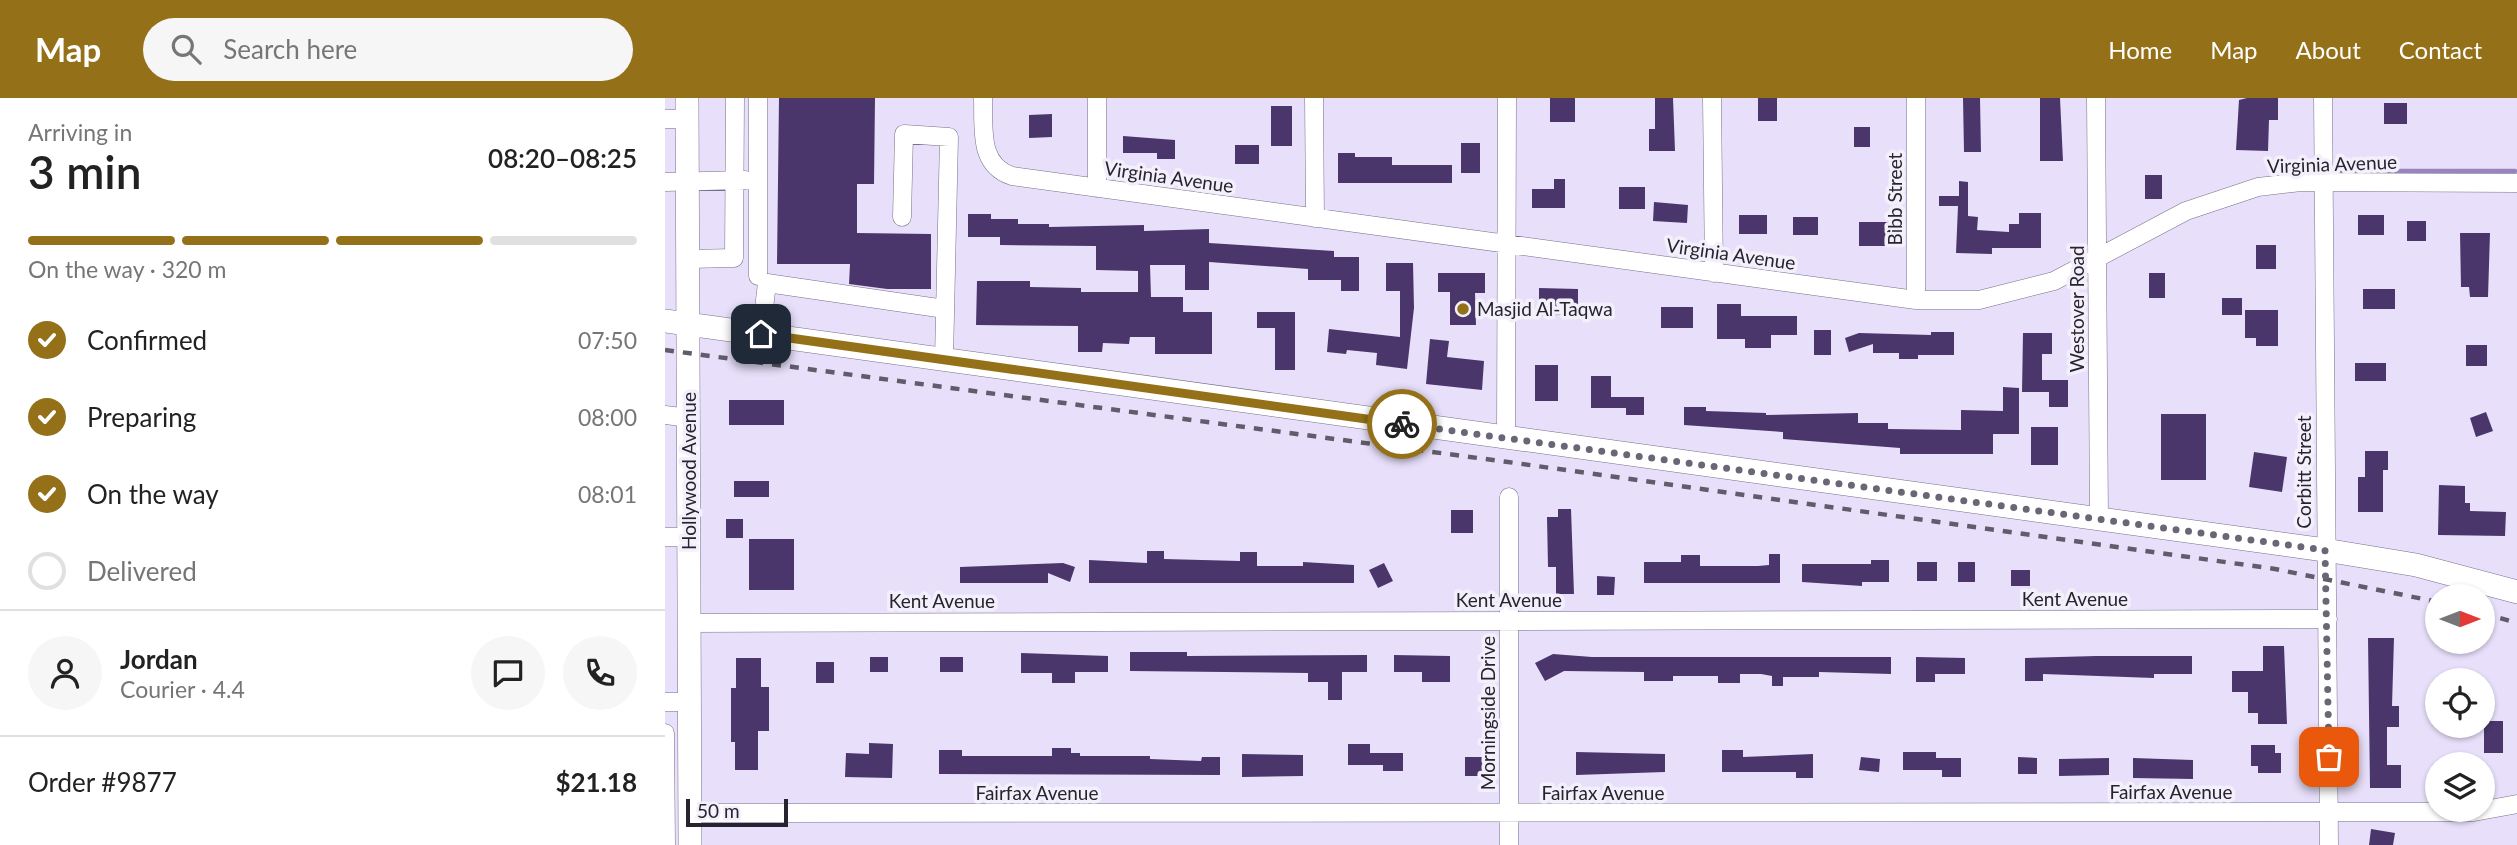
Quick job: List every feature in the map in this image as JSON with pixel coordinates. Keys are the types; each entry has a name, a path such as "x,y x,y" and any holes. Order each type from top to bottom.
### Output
{"main road":[{"name":"Hollywood Avenue","path":"680,112 676,181 688,259 690,845"},
{"path":"665,321 2325,550 2416,565 2517,592"}],"street":[{"path":"734,258 735,98"},
{"path":"758,98 763,279 761,334"},
{"name":"Virginia Avenue","path":"982,98 986,152 996,168 1012,176 1916,300 1955,302 2017,292 2060,279 2162,223 2211,201 2257,187 2323,183 2517,183"},
{"path":"1097,98 1097,188"},
{"path":"1314,98 1315,218"},
{"path":"1506,439 1507,98"},
{"path":"1712,98 1714,273"},
{"name":"Bibb Street","path":"1916,98 1916,300"},
{"name":"Westover Road","path":"2096,98 2099,520"},
{"name":"Corbitt Street","path":"2323,98 2329,845"},
{"path":"902,217 904,134 949,137 944,359"},
{"path":"676,181 759,180"},
{"path":"688,259 734,258 763,279 945,309"},
{"path":"665,415 689,418"},
{"name":"Morningside Drive","path":"1509,497 1509,845"},
{"path":"665,537 689,537"},
{"name":"Kent Avenue","path":"689,623 2328,620"},
{"path":"665,702 689,702"},
{"path":"665,733 666,845"},
{"name":"Fairfax Avenue","path":"689,813 2329,813 2474,812 2517,804"}],"building":[{"path":"779,98 875,98 874,184 857,184 857,233 931,234 931,289 887,289 849,284 850,264 777,264"},
{"path":"1550,98 1575,98 1575,122 1550,122"},
{"path":"1655,98 1673,98 1675,151 1649,151 1649,129 1655,129"},
{"path":"1758,98 1777,98 1777,121 1758,121"},
{"path":"1963,98 1980,98 1981,152 1964,152"},
{"path":"2040,98 2060,98 2063,161 2040,161"},
{"path":"2278,98 2278,120 2269,120 2268,151 2236,150 2239,100"},
{"path":"2384,103 2407,103 2407,124 2384,124"},
{"path":"1271,106 1292,106 1292,146 1271,146"},
{"path":"1052,114 1052,137 1029,138 1029,115"},
{"path":"1854,127 1870,127 1870,147 1854,147"},
{"path":"1123,136 1175,140 1175,159 1157,159 1157,153 1123,153"},
{"path":"1461,143 1480,143 1480,173 1461,173"},
{"path":"1235,145 1259,145 1259,164 1235,164"},
{"path":"1338,153 1355,153 1355,157 1392,157 1392,165 1452,165 1452,183 1338,183"},
{"path":"2145,175 2162,175 2162,199 2145,199"},
{"path":"1554,179 1565,179 1565,208 1532,208 1532,189 1554,189"},
{"path":"1959,181 1968,182 1968,216 1978,217 1977,230 2009,232 2009,224 2019,224 2019,213 2041,213 2041,248 1992,248 1992,254 1956,253 1958,206 1939,206 1939,196 1959,196"},
{"path":"1619,187 1645,187 1645,209 1619,209"},
{"path":"1654,202 1688,205 1687,223 1653,221"},
{"path":"968,214 991,214 991,219 1018,219 1018,224 1049,224 1049,227 1144,225 1144,231 1209,229 1209,243 1334,251 1334,257 1359,257 1359,291 1341,291 1341,280 1308,280 1308,269 1209,262 1209,290 1185,290 1185,265 1150,265 1151,297 1183,297 1183,312 1212,312 1212,354 1155,354 1155,337 1130,337 1129,344 1103,343 1102,352 1078,352 1078,326 976,325 977,281 1030,281 1030,287 1081,288 1081,292 1138,292 1138,271 1096,270 1096,246 1000,245 1000,237 968,237"},
{"path":"1739,215 1767,215 1767,234 1739,234"},
{"path":"2358,215 2384,215 2384,235 2358,235"},
{"path":"1793,217 1818,217 1818,235 1793,235"},
{"path":"2407,221 2426,221 2426,241 2407,241"},
{"path":"1859,222 1896,222 1896,246 1859,246"},
{"path":"2460,233 2490,233 2488,297 2470,297 2469,287 2461,287"},
{"path":"2256,245 2276,245 2276,269 2256,269"},
{"path":"1386,263 1413,263 1414,308 1407,369 1376,365 1377,353 1347,350 1346,354 1327,352 1329,329 1400,337 1400,291 1386,291"},
{"name":"Masjid Al-Taqwa","path":"1438,273 1485,273 1485,293 1475,293 1476,325 1450,325 1450,292 1438,292"},
{"path":"2149,273 2165,273 2165,298 2149,298"},
{"path":"1539,288 1578,289 1578,314 1539,316"},
{"path":"2363,289 2395,289 2395,309 2363,309"},
{"path":"2222,298 2242,298 2242,315 2222,315"},
{"path":"1717,304 1741,304 1741,316 1797,316 1797,335 1771,335 1771,348 1745,348 1745,339 1717,339"},
{"path":"1661,307 1693,307 1693,328 1661,328"},
{"path":"2245,310 2278,310 2278,346 2256,346 2256,338 2245,338"},
{"path":"1257,312 1295,312 1295,370 1275,370 1275,328 1257,328"},
{"path":"1814,330 1831,330 1831,355 1814,355"},
{"path":"1931,332 1954,332 1954,355 1918,355 1918,359 1899,359 1899,353 1873,353 1873,344 1849,352 1845,338 1859,333 1931,335"},
{"path":"2023,333 2052,333 2052,354 2042,354 2042,380 2068,380 2068,407 2049,407 2049,392 2022,392"},
{"path":"1430,339 1449,341 1447,357 1484,361 1482,390 1426,384"},
{"path":"2466,345 2487,345 2487,366 2466,366"},
{"path":"2355,363 2386,363 2386,381 2355,381"},
{"path":"1535,365 1558,365 1558,401 1535,401"},
{"path":"1591,376 1611,376 1611,397 1644,397 1644,415 1626,415 1626,408 1591,408"},
{"path":"2003,387 2019,388 2019,434 1993,434 1993,454 1900,454 1900,448 1783,439 1783,432 1684,425 1684,407 1706,407 1706,411 1766,415 1858,413 1858,423 1888,423 1888,429 1961,430 1961,410 2003,411"},
{"path":"729,400 784,400 784,425 729,425"},
{"path":"2486,412 2493,431 2476,437 2470,418"},
{"path":"2161,414 2206,414 2206,480 2161,480"},
{"path":"2031,427 2058,427 2058,465 2031,465"},
{"path":"2365,451 2388,451 2388,470 2383,470 2383,512 2358,512 2358,477 2365,477"},
{"path":"2254,452 2287,457 2282,492 2249,487"},
{"path":"734,481 769,481 769,497 734,497"},
{"path":"2439,485 2465,486 2465,503 2470,503 2470,511 2506,512 2505,536 2438,535"},
{"path":"1558,509 1571,509 1574,594 1556,594 1556,567 1548,567 1547,517 1558,517"},
{"path":"1451,510 1473,510 1473,533 1451,533"},
{"path":"726,519 743,519 743,538 726,538"},
{"path":"749,539 794,539 794,590 749,590"},
{"path":"1147,551 1164,551 1164,559 1240,561 1240,552 1257,552 1257,566 1303,566 1303,562 1354,565 1354,583 1089,583 1089,560 1147,563"},
{"path":"1769,554 1780,554 1780,583 1644,583 1644,562 1681,562 1681,555 1700,555 1700,566 1758,566 1769,565"},
{"path":"1871,560 1889,560 1889,582 1862,582 1862,586 1802,582 1802,564 1871,564"},
{"path":"1917,562 1937,562 1937,581 1917,581"},
{"path":"1958,562 1975,562 1975,582 1958,582"},
{"path":"1063,563 1075,567 1070,582 1048,573 1048,583 960,583 960,567"},
{"path":"1384,563 1393,581 1378,588 1369,570"},
{"path":"2011,570 2030,570 2030,586 2011,586"},
{"path":"1597,576 1615,577 1614,595 1597,595"},
{"path":"2368,638 2394,638 2392,706 2399,706 2399,727 2387,727 2387,765 2401,765 2401,788 2370,788"},
{"path":"2263,646 2284,646 2287,724 2258,724 2258,713 2248,713 2248,692 2232,692 2232,671 2263,671"},
{"path":"1130,652 1187,652 1187,656 1367,655 1367,672 1342,672 1342,700 1328,700 1328,682 1308,682 1308,673 1130,671"},
{"path":"1021,653 1108,656 1108,672 1075,672 1075,683 1052,683 1052,673 1021,673"},
{"path":"1553,654 1592,657 1891,657 1891,674 1819,672 1819,677 1783,677 1783,686 1772,686 1772,676 1761,674 1740,674 1740,683 1718,683 1718,676 1673,676 1673,681 1644,681 1644,672 1564,671 1545,681 1535,663"},
{"path":"1394,655 1450,656 1450,682 1422,682 1422,672 1394,672"},
{"path":"2192,656 2192,674 2154,674 2154,678 2043,674 2043,681 2025,681 2025,658"},
{"path":"870,657 888,657 888,672 870,672"},
{"path":"940,657 963,657 963,672 940,672"},
{"path":"1916,657 1965,658 1965,674 1935,674 1935,682 1916,682"},
{"path":"736,658 761,658 761,687 769,687 769,731 758,731 758,770 735,770 735,742 731,742 731,688 736,688"},
{"path":"816,662 834,662 834,683 816,683"},
{"path":"2495,721 2503,721 2503,753 2484,752 2484,738 2495,738"},
{"path":"869,743 893,744 892,778 845,777 846,753 869,754"},
{"path":"1348,744 1370,744 1370,753 1403,753 1403,771 1383,771 1383,765 1348,765"},
{"path":"2251,745 2275,745 2275,753 2281,753 2281,773 2258,773 2258,766 2251,766"},
{"path":"1052,748 1071,748 1071,753 1080,753 1080,756 1150,756 1150,759 1201,761 1202,757 1220,757 1220,775 939,774 939,750 962,750 962,756 1052,756"},
{"path":"1722,750 1743,750 1743,757 1813,754 1813,778 1796,778 1796,772 1722,772"},
{"path":"1576,752 1665,754 1665,772 1576,775"},
{"path":"1903,752 1936,752 1936,758 1961,758 1961,777 1942,777 1942,770 1903,770"},
{"path":"1242,754 1303,755 1303,776 1242,777"},
{"path":"1465,757 1490,757 1490,776 1465,776"},
{"path":"1861,757 1880,759 1879,772 1859,770"},
{"path":"2018,757 2037,758 2037,774 2018,774"},
{"path":"2109,758 2109,775 2059,776 2059,759"},
{"path":"2133,758 2193,760 2193,779 2133,778"},
{"path":"2371,829 2395,833 2393,845 2369,845"}],"waterway":[{"path":"2342,171 2515,171"}],"railway":[{"path":"665,350 1508,462 2275,569 2425,599"},
{"path":"2495,617 2517,623"}],"way so far":[{"path":"1402,424 2325,550 2329,757"}],"place":[{"name":"Masjid Al-Taqwa","path":"1463,309"}],"route":[{"path":"761,334 1402,424"}]}
